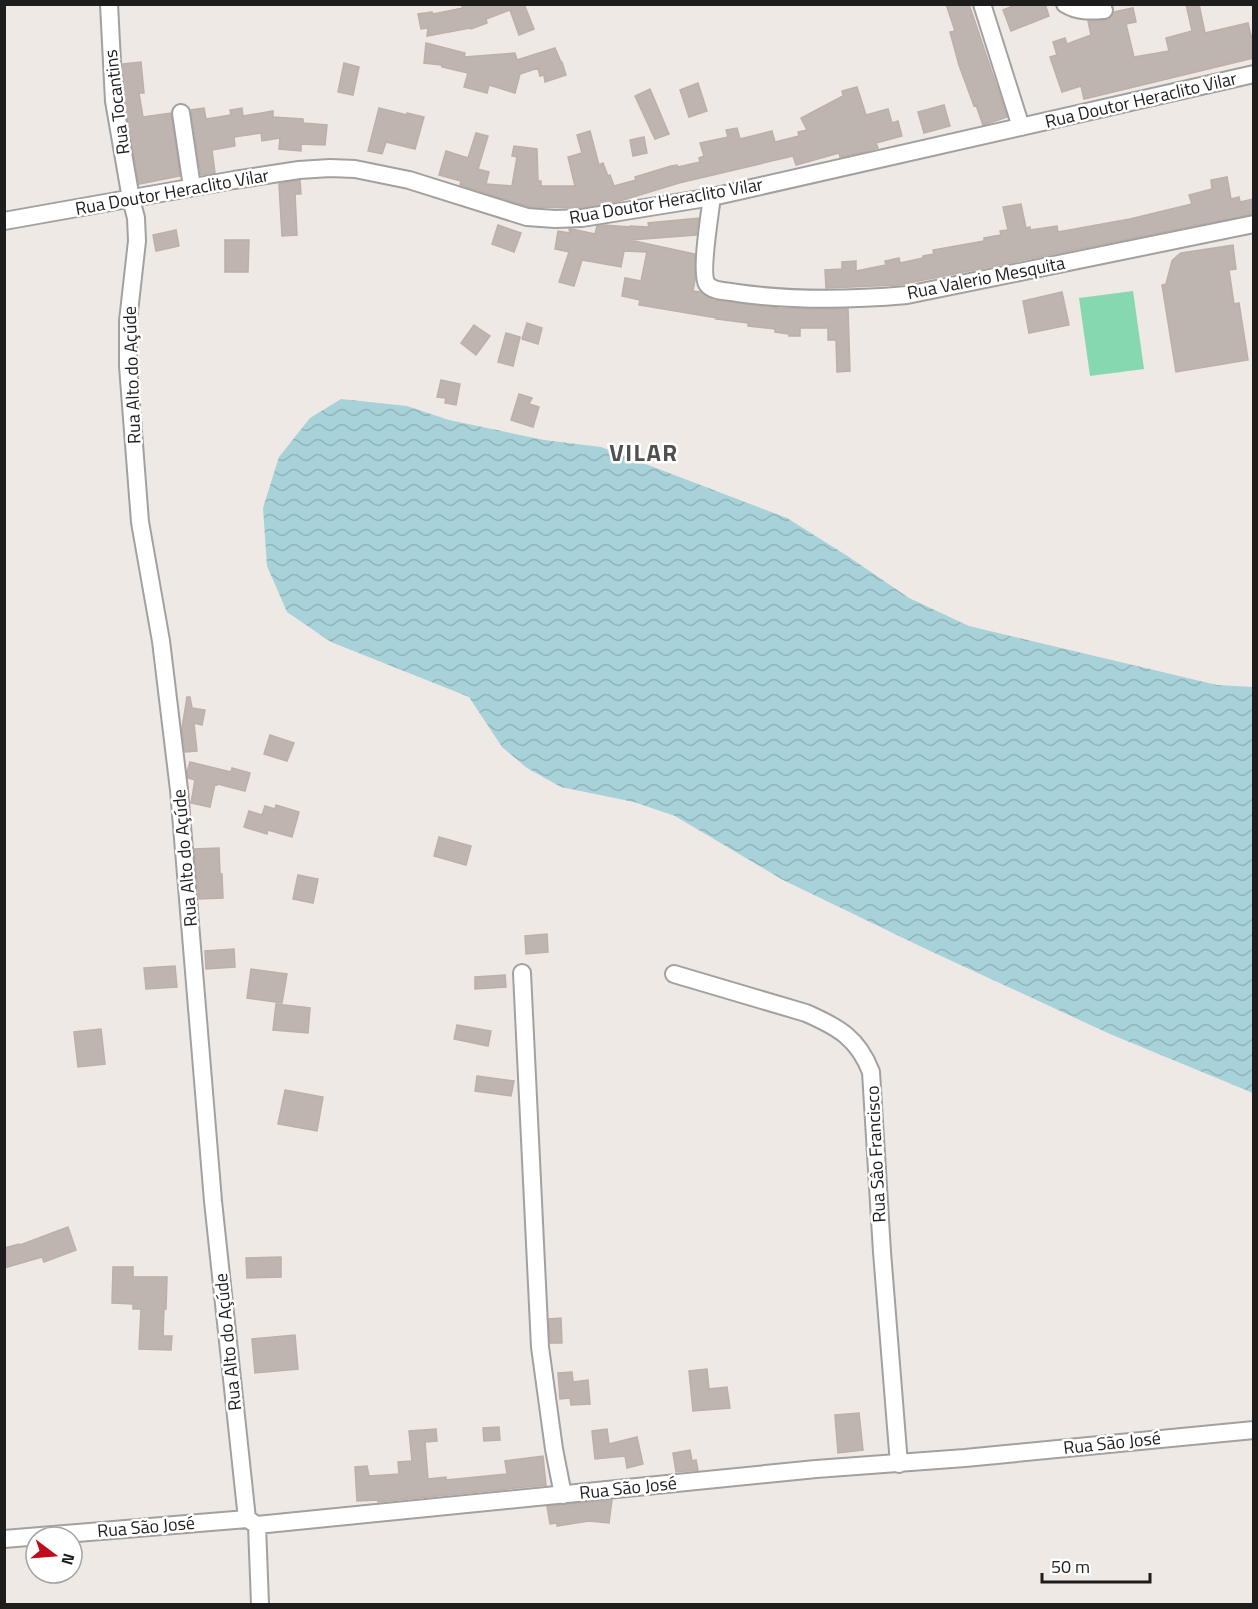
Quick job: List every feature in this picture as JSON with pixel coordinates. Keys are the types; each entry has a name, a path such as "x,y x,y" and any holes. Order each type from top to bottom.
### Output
{"street":[{"name":"Rua Tocantins","path":"109,4 114,101 131,199"},
{"path":"982,4 1021,127"},
{"path":"1065,4 1074,9 1104,10"},
{"name":"Rua Doutor Heraclito Vilar","path":"4,221 192,187 299,170 330,168 355,169 409,180 527,216 555,219 582,218 712,197 1254,74"},
{"path":"182,113 192,187"},
{"name":"Rua Valerio Mesquita","path":"712,197 706,249 707,284 716,290 761,296 818,299 907,295 1254,224"},
{"name":"Rua Alto do Açúde","path":"131,199 136,218 137,241 128,321 128,366 140,511 161,641 179,790 213,1201 260,1605"},
{"path":"522,973 540,1347 554,1449 563,1495"},
{"name":"Rua Sâo Francisco","path":"674,974 825,1021 842,1031 866,1057 871,1072 882,1252 899,1464"},
{"name":"Rua São José","path":"4,1539 252,1522 563,1495 816,1469 899,1464 1254,1430"}],"green space":[{"path":"1133,291 1144,369 1090,376 1079,298"}],"water":[{"path":"341,399 407,406 449,420 544,440 601,447 787,518 909,598 969,626 1217,685 1253,687 1253,1093 1110,1034 928,950 783,880 675,816 634,802 561,787 527,768 502,747 469,697 331,642 287,612 267,566 263,508 279,457 310,418"}],"building":[{"path":"461,4 524,4 534,29 519,35 510,10 486,19 487,23 471,29 427,36 428,28 421,29 418,14 432,12 433,14 463,8"},
{"path":"946,4 969,4 1007,117 983,125 959,65 950,32 955,31"},
{"path":"1018,4 1045,4 1049,16 1011,31 1003,10"},
{"path":"1186,4 1199,4 1205,33 1248,23 1251,36 1254,35 1254,58 1084,99 1081,86 1062,92 1050,57 1057,55 1053,42 1065,38 1067,44 1091,35 1088,21 1105,20 1110,18 1114,12 1133,8 1136,22 1126,24 1134,57 1169,51 1166,38 1192,31"},
{"path":"426,43 465,53 464,57 515,53 517,60 555,48 566,75 545,82 544,75 540,76 538,68 520,74 515,93 489,85 487,93 464,87 468,73 442,67 442,65 424,63"},
{"path":"141,62 144,93 139,93 143,117 171,113 180,176 139,184 124,100 123,64"},
{"path":"344,63 359,67 353,95 338,92"},
{"path":"698,83 707,111 689,117 680,90"},
{"path":"857,87 866,115 888,109 892,123 898,121 902,136 876,143 878,148 860,153 840,157 839,153 796,165 793,156 679,183 620,201 581,208 529,207 460,185 461,181 439,175 446,151 468,158 476,133 488,136 478,169 489,172 486,184 512,186 517,157 512,156 514,146 537,149 538,181 541,181 541,186 575,186 568,157 582,153 577,135 590,131 599,165 603,163 614,186 671,166 677,165 678,167 700,162 699,158 704,156 700,143 728,137 726,130 737,128 740,139 772,131 775,142 799,136 798,132 807,130 801,118 843,96 842,91"},
{"path":"650,89 669,134 655,139 635,96"},
{"path":"944,105 950,126 924,133 918,112"},
{"path":"204,108 206,119 231,115 230,110 242,108 243,116 273,111 273,117 303,119 303,123 327,125 325,145 301,144 301,151 279,149 280,138 262,141 261,133 234,137 235,146 212,150 215,173 201,175 191,110"},
{"path":"379,108 424,117 415,149 386,142 382,154 368,151"},
{"path":"644,137 647,153 633,156 630,140"},
{"path":"1227,177 1231,199 1239,197 1240,202 1254,199 1254,214 899,285 826,288 825,270 842,269 842,262 856,261 856,271 886,265 885,261 899,258 900,263 923,258 923,256 934,254 933,250 984,241 984,238 1001,235 1000,231 1008,230 1003,207 1021,204 1026,228 1030,227 1030,230 1057,226 1058,232 1130,219 1192,204 1189,195 1212,189 1211,180"},
{"path":"300,180 301,194 295,194 297,235 282,236 279,184"},
{"path":"699,218 696,235 630,240 695,254 693,291 700,292 713,300 779,308 848,309 850,371 837,372 836,340 828,340 828,328 800,328 800,336 789,336 789,334 775,332 775,329 748,326 748,323 639,305 640,300 622,296 625,278 641,281 647,252 624,251 621,267 582,260 574,286 559,282 569,252 555,249 558,231 570,233 569,229 572,229 595,234 597,226 649,227 648,223"},
{"path":"498,225 521,233 514,252 492,244"},
{"path":"176,230 179,246 156,251 153,235"},
{"path":"225,240 249,240 248,272 225,272"},
{"path":"1233,245 1236,269 1229,270 1234,304 1239,303 1248,360 1176,372 1162,285 1166,284 1172,261 1181,253"},
{"path":"1062,292 1069,325 1029,333 1023,301"},
{"path":"527,323 542,328 538,344 522,339"},
{"path":"474,325 490,336 476,355 461,343"},
{"path":"506,333 520,337 513,366 498,362"},
{"path":"441,380 460,384 456,405 445,403 446,398 437,397"},
{"path":"519,394 532,398 529,404 539,407 533,427 511,420"},
{"path":"187,697 190,697 192,708 205,710 202,725 194,723 197,751 185,752 182,728"},
{"path":"270,735 294,743 287,761 264,754"},
{"path":"190,762 231,772 232,768 250,773 245,791 215,784 210,807 191,803 195,780 188,778"},
{"path":"276,805 299,812 292,837 268,830 267,834 244,827 249,811 262,815 265,806 275,809"},
{"path":"439,837 471,846 466,865 434,856"},
{"path":"219,848 223,898 199,899 194,849"},
{"path":"298,875 318,879 313,903 293,899"},
{"path":"547,934 548,952 526,954 525,936"},
{"path":"234,949 235,967 206,969 205,951"},
{"path":"175,966 177,987 146,989 144,968"},
{"path":"251,969 287,974 282,1003 247,998"},
{"path":"505,975 506,987 475,989 475,977"},
{"path":"276,1004 310,1008 308,1033 273,1030"},
{"path":"457,1025 491,1031 488,1046 454,1039"},
{"path":"101,1029 105,1064 78,1067 74,1032"},
{"path":"477,1076 514,1081 511,1096 475,1091"},
{"path":"285,1090 323,1097 317,1131 278,1124"},
{"path":"68,1227 76,1250 44,1262 42,1257 4,1268 4,1248 20,1245"},
{"path":"281,1257 281,1277 247,1278 246,1258"},
{"path":"113,1267 133,1267 133,1277 167,1277 163,1336 172,1336 171,1350 139,1349 141,1309 133,1309 133,1304 112,1303"},
{"path":"561,1318 562,1343 550,1343 549,1319"},
{"path":"295,1335 298,1369 255,1373 252,1339"},
{"path":"707,1369 709,1389 727,1387 730,1408 693,1411 689,1371"},
{"path":"572,1372 573,1382 588,1380 590,1404 571,1405 570,1398 560,1399 558,1373"},
{"path":"859,1413 863,1450 838,1453 835,1415"},
{"path":"499,1427 500,1440 484,1441 483,1428"},
{"path":"436,1429 437,1441 425,1442 428,1479 446,1477 446,1480 507,1474 505,1461 543,1456 546,1485 378,1502 378,1500 357,1501 355,1467 367,1466 369,1476 399,1474 398,1462 412,1461 409,1431"},
{"path":"607,1429 609,1444 637,1437 643,1464 627,1468 625,1456 595,1459 592,1431"},
{"path":"690,1450 692,1461 696,1460 698,1470 676,1472 673,1453"},
{"path":"612,1500 609,1523 589,1521 557,1526 557,1523 550,1524 547,1506"}],"district":[{"name":"VILAR","path":"644,453"}]}
